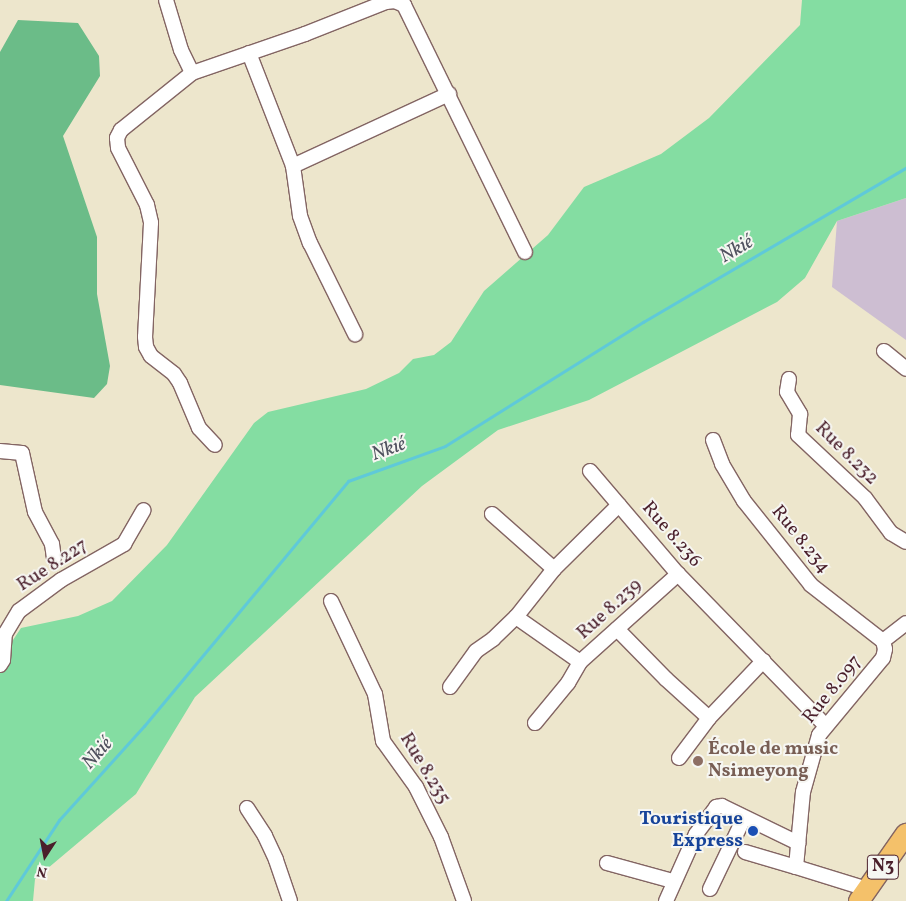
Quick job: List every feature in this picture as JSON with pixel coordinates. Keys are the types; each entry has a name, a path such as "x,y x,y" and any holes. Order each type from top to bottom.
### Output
{"highway":[{"name":"N3","path":"863,895 906,834"}],"street":[{"path":"166,0 181,50 192,73"},
{"path":"215,445 199,428 180,383 174,374 151,356 146,348 145,337 152,224 147,204 118,148 118,138 121,130 192,73 305,34 386,2 404,5 525,252"},
{"path":"249,53 293,166 300,216 354,334"},
{"path":"293,166 449,94"},
{"path":"884,351 906,369"},
{"name":"Rue 8.232","path":"789,379 787,392 800,414 798,435 865,498 891,533 906,542"},
{"name":"Rue 8.234","path":"713,440 722,464 744,501 811,585 883,641"},
{"path":"0,451 22,453 35,512 50,538 54,558"},
{"path":"590,471 619,505"},
{"name":"Rue 8.236","path":"450,687 476,651 493,639 516,617 554,569 619,505 678,574 826,726"},
{"name":"Rue 8.227","path":"0,665 3,660 5,634 20,611 60,580 124,544 144,510"},
{"path":"492,514 554,569"},
{"name":"Rue 8.239","path":"516,617 580,662 678,574"},
{"name":"Rue 8.235","path":"332,601 375,694 383,741 416,787 441,837 464,901"},
{"path":"883,641 906,623"},
{"path":"617,630 666,680 709,718"},
{"name":"Rue 8.097","path":"796,867 803,792 819,735 850,701 883,658 885,649 883,641"},
{"path":"678,758 709,718 763,661"},
{"path":"535,723 568,683 580,662"},
{"path":"666,901 673,881 696,834 712,810 722,806 798,843"},
{"path":"247,808 265,836 276,860 290,901"},
{"path":"710,889 744,818"},
{"path":"745,852 796,867 863,895"},
{"path":"607,863 673,881"}],"shaded area":[{"path":"906,198 906,340 832,287 837,221"}],"green space":[{"path":"802,0 906,0 906,198 837,221 805,278 777,302 589,400 498,430 422,486 195,697 136,794 35,879 33,901 0,901 0,644 11,643 21,628 78,616 112,601 167,545 254,423 268,412 366,389 399,373 413,359 434,355 451,342 484,291 548,235 584,187 661,154 709,118 800,25"},
{"path":"18,20 78,23 99,56 100,76 63,136 97,237 97,294 110,366 107,384 94,398 0,385 0,52"}],"waterway":[{"name":"Nkié","path":"6,901 59,820 144,726 348,481 445,446 643,322 906,168"}],"place":[{"name":"École de music Nsimeyong","path":"698,761"},
{"name":"Touristique Express","path":"753,831"}]}
